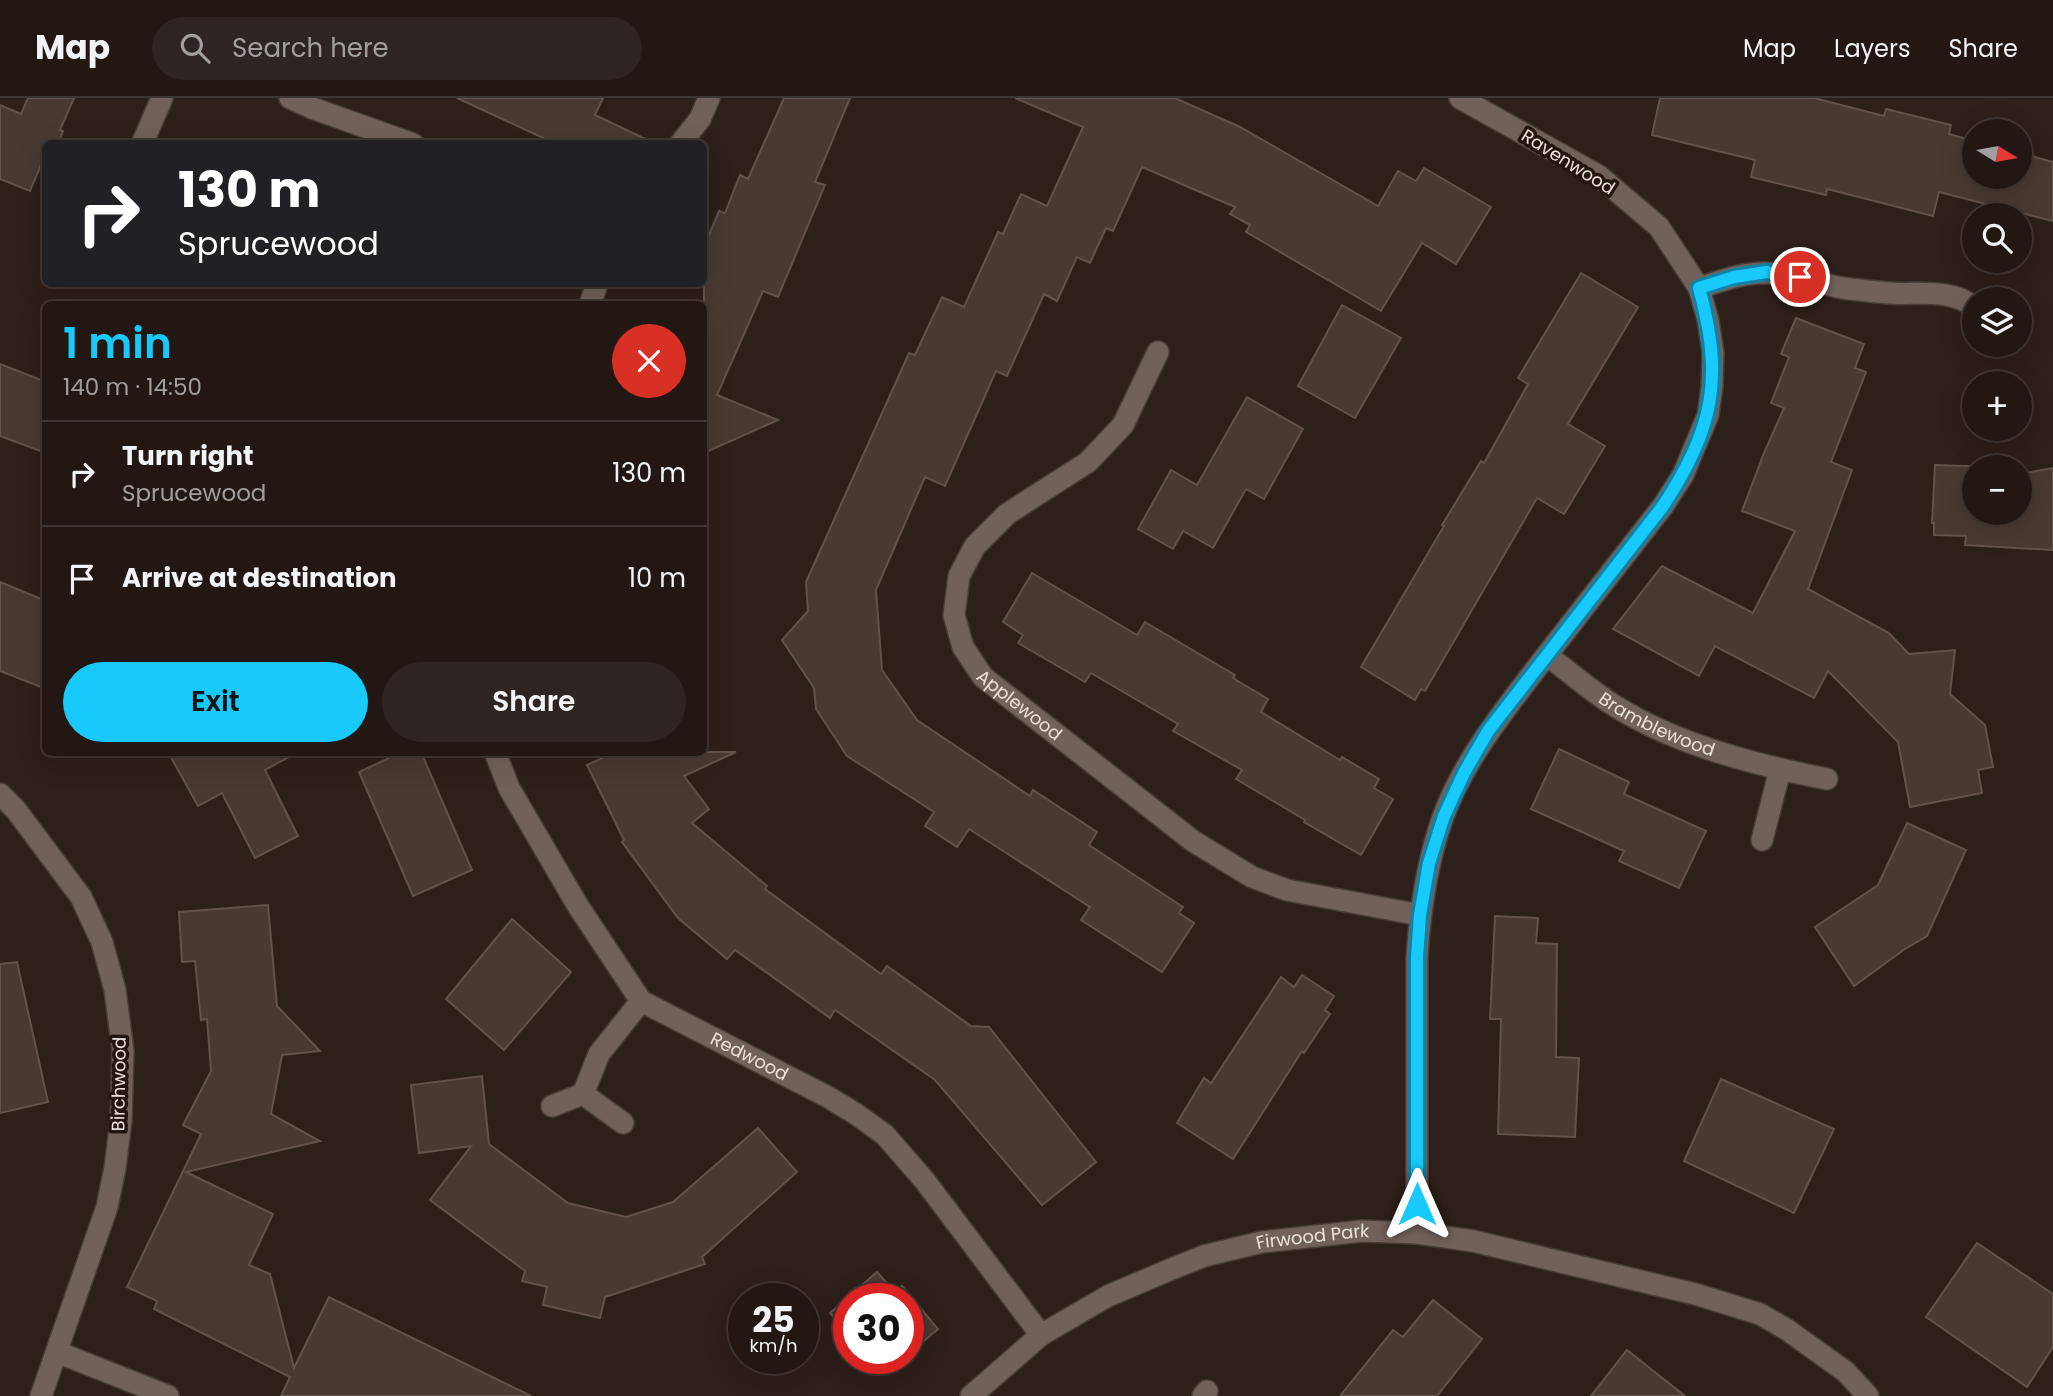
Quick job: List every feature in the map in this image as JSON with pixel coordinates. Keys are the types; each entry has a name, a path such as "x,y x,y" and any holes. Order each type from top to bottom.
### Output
{"street":[{"path":"144,140 162,98"},
{"path":"290,98 402,140"},
{"path":"683,140 700,119 709,98"},
{"name":"Ravenwood","path":"1416,1233 1417,957 1420,915 1429,863 1444,816 1488,731 1663,506 1683,475 1708,415 1712,386 1713,353 1699,288 1659,227 1599,176 1460,98"},
{"path":"1699,288 1734,277 1767,272 1841,288 1923,293 1962,299"},
{"name":"Applewood","path":"1158,352 1123,425 1088,462 1007,514 975,546 959,576 954,615 963,647 983,677 1193,841 1252,877 1287,890 1420,915"},
{"name":"Bramblewood","path":"1547,655 1616,706 1676,738 1780,769 1827,779"},
{"name":"Redwood","path":"497,756 509,788 564,882 641,1001 828,1097 885,1135 925,1181 1041,1335"},
{"path":"1762,840 1780,769"},
{"name":"Birchwood","path":"0,794 16,810 81,897 102,942 115,990 123,1051 121,1120 107,1207 41,1396"},
{"path":"552,1107 583,1094 599,1054 641,1001"},
{"path":"583,1094 623,1123"},
{"name":"Firwood Park","path":"971,1396 1041,1335 1108,1296 1205,1256 1262,1242 1362,1231 1416,1233 1473,1241 1695,1294 1760,1314 1786,1329 1846,1372 1868,1396"},
{"path":"57,1352 168,1396"}],"building":[{"path":"28,98 74,98 60,130 63,131 60,140 42,140 42,165 30,191 0,179 0,105 21,114"},
{"path":"457,98 603,98 595,115 648,140 547,140"},
{"path":"784,98 850,98 815,182 825,185 778,297 763,291 717,395 778,420 707,452 707,301 704,301 704,287 707,287 707,240 719,211 725,213 740,175 748,179"},
{"path":"1015,98 1175,98 1240,127 1378,206 1398,171 1416,181 1424,168 1491,207 1456,264 1422,243 1381,311 1246,232 1250,225 1230,214 1235,207 1142,167 1113,231 1106,228 1090,263 1077,257 1057,301 1044,294 1007,376 996,371 945,486 925,477 876,590 882,670 917,720 1030,796 1033,790 1097,832 1089,845 1183,907 1179,913 1194,923 1162,972 1081,920 1090,907 969,829 957,847 925,826 934,812 847,756 816,709 814,688 782,640 808,611 806,582 909,353 915,355 942,297 964,307 998,232 1003,234 1021,194 1047,206 1083,127"},
{"path":"1660,98 1814,98 1884,116 1886,109 1951,125 1949,134 1962,138 1962,189 2032,189 2032,156 2053,162 2053,221 2032,216 2032,203 1982,203 1939,192 1933,216 1827,189 1826,195 1751,177 1755,160 1652,135"},
{"path":"1581,273 1638,307 1568,424 1605,446 1564,514 1537,498 1425,691 1421,689 1415,700 1361,667 1444,526 1442,525 1481,461 1484,463 1528,384 1518,378"},
{"path":"1342,305 1401,338 1355,418 1298,386"},
{"path":"1796,318 1864,344 1855,368 1866,372 1831,462 1852,470 1808,589 1889,633 1909,654 1955,650 1950,694 1985,725 1993,767 1978,770 1982,793 1910,807 1898,742 1828,671 1814,698 1715,646 1699,676 1613,629 1662,566 1753,613 1795,531 1742,511 1784,408 1771,403 1789,357 1781,354"},
{"path":"0,364 42,380 42,452 0,436"},
{"path":"1247,397 1303,429 1264,499 1246,489 1213,548 1183,531 1173,549 1138,529 1171,470 1197,485"},
{"path":"1935,465 1962,466 1962,525 2032,525 2032,472 2053,468 2053,550 1965,545 1966,536 1934,535 1932,523"},
{"path":"1032,573 1137,635 1145,622 1235,675 1233,678 1268,699 1261,712 1340,760 1342,757 1379,779 1374,788 1393,799 1361,855 1236,779 1242,770 1173,731 1178,724 1091,673 1085,682 1018,643 1023,635 1003,622"},
{"path":"0,582 42,599 42,687 0,671"},
{"path":"1559,749 1629,782 1624,794 1706,831 1679,888 1619,861 1624,851 1531,809"},
{"path":"707,752 736,752 684,776 709,809 692,823 767,886 765,889 881,974 887,966 971,1026 989,1027 1096,1162 1042,1205 935,1080 835,1010 830,1018 735,950 727,959 678,918 622,842 624,840 587,765 606,756 707,756"},
{"path":"170,756 291,756 265,770 298,836 255,858 222,793 198,806"},
{"path":"393,756 423,756 472,870 413,896 359,772"},
{"path":"1907,823 1966,850 1927,936 1854,986 1815,927 1878,885"},
{"path":"268,905 277,1006 320,1051 282,1055 271,1114 320,1141 186,1172 273,1214 249,1265 270,1274 294,1368 329,1297 531,1396 281,1396 290,1377 154,1309 157,1301 127,1287 201,1134 183,1125 211,1071 207,1019 201,1020 195,961 182,962 179,912"},
{"path":"1495,916 1538,918 1536,943 1557,944 1556,1057 1579,1058 1575,1137 1498,1134 1501,1019 1490,1019"},
{"path":"512,919 571,972 504,1050 446,999"},
{"path":"17,962 48,1102 0,1113 0,964"},
{"path":"1302,975 1334,996 1325,1010 1330,1014 1304,1053 1302,1051 1233,1159 1177,1123 1204,1078 1211,1083 1281,977 1294,987"},
{"path":"482,1076 489,1144 568,1203 626,1217 673,1202 758,1128 797,1172 702,1257 705,1264 605,1297 600,1318 543,1305 547,1287 522,1281 525,1271 430,1200 471,1146 419,1153 411,1085"},
{"path":"1721,1079 1834,1129 1794,1213 1684,1161"},
{"path":"1977,1243 2053,1294 2053,1347 2027,1387 1926,1317"},
{"path":"877,1272 887,1283 864,1283"},
{"path":"1433,1300 1482,1339 1437,1396 1340,1396 1393,1330 1403,1337"},
{"path":"924,1312 938,1329 924,1341"},
{"path":"1627,1350 1685,1396 1591,1396"}],"route":[{"path":"1417,1204 1417,957 1420,915 1429,863 1444,816 1488,731 1663,506 1683,475 1708,415 1712,386 1713,353 1699,288 1734,277 1767,272 1800,277"}]}
